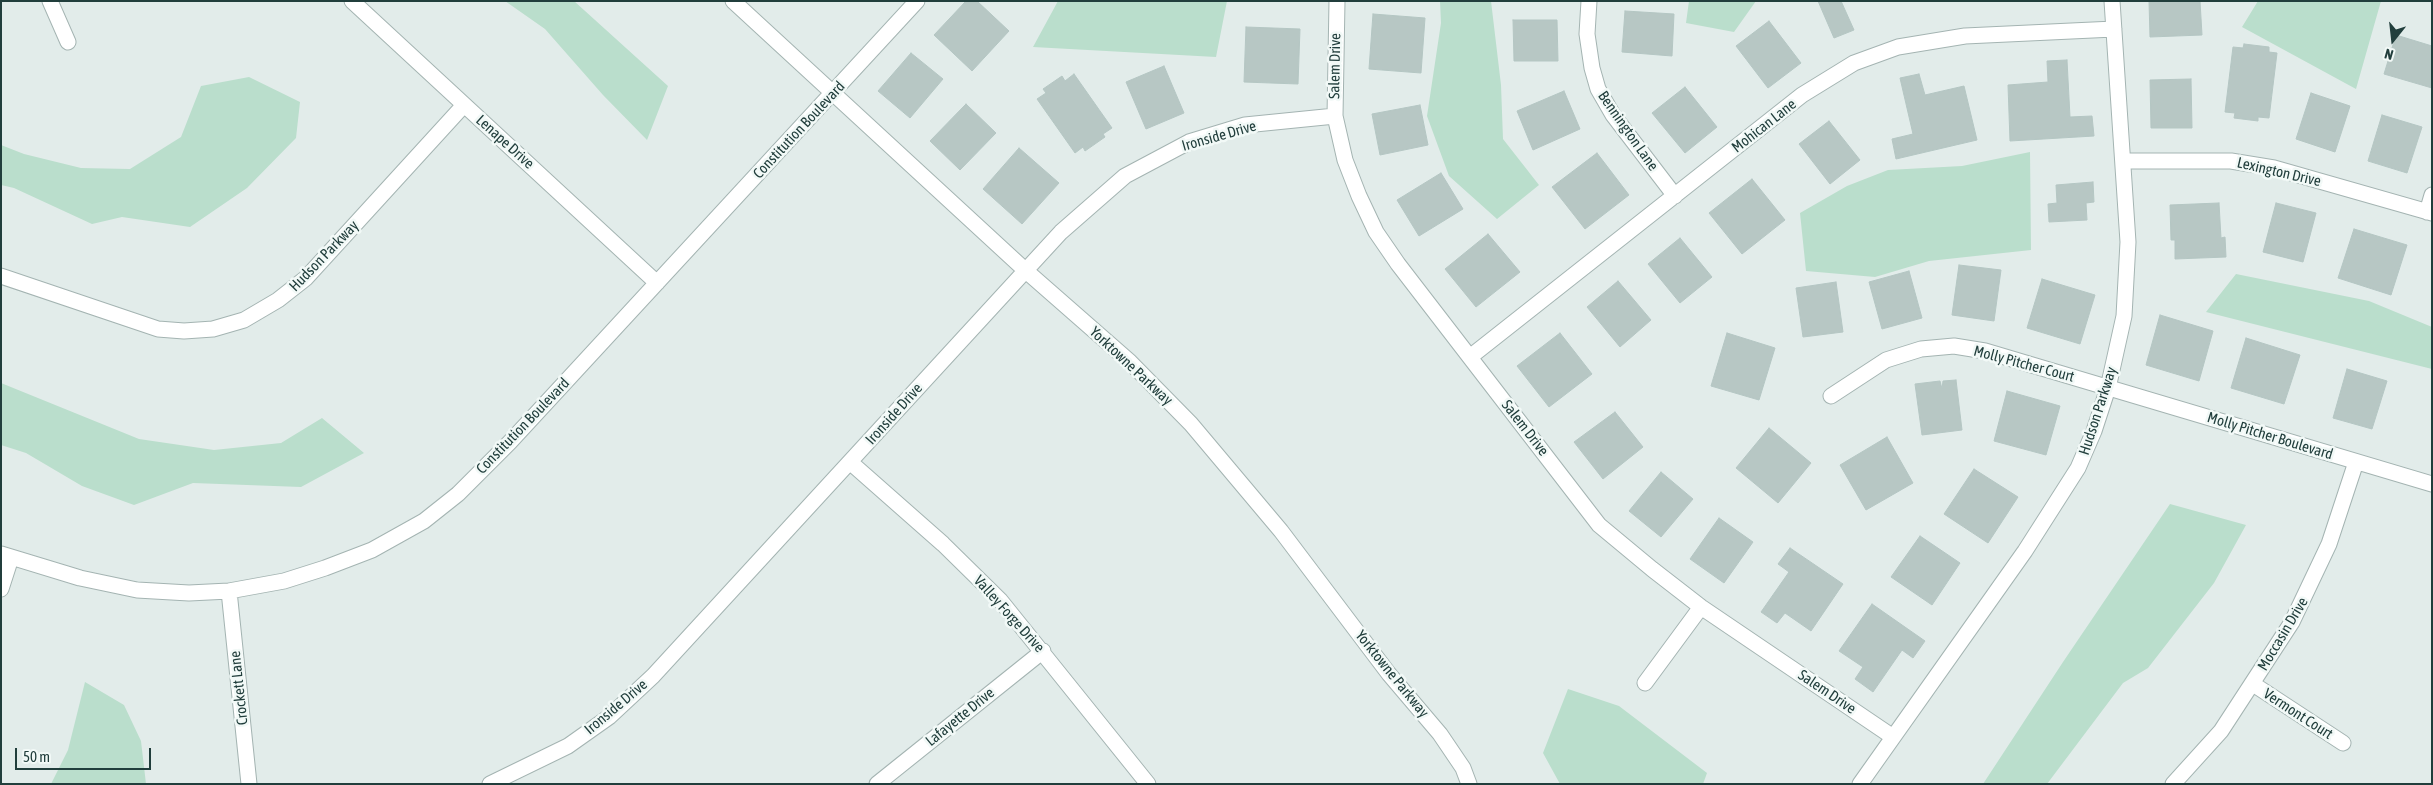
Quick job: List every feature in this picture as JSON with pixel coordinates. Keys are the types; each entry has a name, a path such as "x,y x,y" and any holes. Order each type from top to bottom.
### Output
{"street":[{"path":"50,1 68,42"},
{"name":"Lenape Drive","path":"352,1 657,283"},
{"name":"Yorktowne Parkway","path":"733,1 1025,270 1130,362 1191,424 1281,531 1389,674 1440,734 1463,768 1469,784"},
{"name":"Constitution Boulevard","path":"6,556 80,578 137,590 189,593 229,592 284,581 325,568 372,550 424,521 458,494 510,442 917,1"},
{"name":"Salem Drive","path":"1337,1 1335,116 1346,160 1376,232 1398,264 1599,525 1644,563 1701,606 1893,737"},
{"name":"Bennington Lane","path":"1589,1 1587,34 1592,68 1598,89 1613,115 1675,196"},
{"name":"Hudson Parkway","path":"1860,784 2025,551 2078,468 2094,431 2108,388 2124,316 2128,242 2112,1"},
{"name":"Mohican Lane","path":"1470,357 1802,95 1854,63 1898,47 1965,36 2114,29"},
{"name":"Hudson Parkway","path":"1,276 158,329 184,331 213,329 244,320 278,300 306,278 464,105"},
{"name":"Ironside Drive","path":"490,784 568,746 609,717 653,676 1025,270 1061,232 1125,176 1189,142 1245,125 1335,116"},
{"name":"Lexington Drive","path":"2123,161 2231,161 2274,168 2429,212"},
{"path":"2429,212 2432,195"},
{"name":"Molly Pitcher Court","path":"1831,396 1886,360 1921,349 1954,346 1985,351 2108,388"},
{"name":"Molly Pitcher Boulevard","path":"2108,388 2432,484"},
{"name":"Valley Forge Drive","path":"850,462 943,544 1000,600 1043,651 1148,784"},
{"name":"Moccasin Drive","path":"2173,784 2221,731 2292,622 2313,583 2330,544 2356,462"},
{"path":"1,589 6,556"},
{"name":"Crockett Lane","path":"229,592 249,784"},
{"path":"1645,683 1701,606"},
{"name":"Lafayette Drive","path":"877,784 1043,651"},
{"name":"Vermont Court","path":"2253,684 2343,743"}],"green space":[{"path":"505,1 574,1 668,86 647,140 603,95 545,29"},
{"path":"1058,1 1227,1 1216,57 1033,47"},
{"path":"1440,1 1491,1 1501,85 1503,139 1539,185 1497,219 1449,176 1427,116 1441,23"},
{"path":"1689,1 1756,1 1734,32 1686,23"},
{"path":"2258,1 2381,1 2356,89 2242,27"},
{"path":"249,77 300,102 296,138 247,188 190,227 122,217 92,224 14,188 1,185 1,145 24,154 81,168 130,169 181,137 201,86"},
{"path":"2030,152 2031,250 1929,261 1875,277 1806,271 1800,213 1847,186 1888,170 1962,166"},
{"path":"2236,274 2369,301 2432,327 2432,369 2206,312"},
{"path":"1,383 139,439 214,450 281,443 322,418 364,453 301,487 193,483 134,505 82,486 26,453 1,445"},
{"path":"2170,504 2246,525 2214,583 2148,668 2123,683 2047,784 1983,784 2063,662"},
{"path":"85,682 124,705 141,741 146,784 51,784 68,750"},
{"path":"1568,689 1619,706 1707,773 1703,784 1560,784 1543,753"}],"building":[{"path":"966,1 977,1 1009,31 972,71 934,35"},
{"path":"1818,1 1841,1 1854,30 1834,38"},
{"path":"2149,1 2200,1 2202,35 2150,37"},
{"path":"1625,11 1674,14 1672,56 1622,52"},
{"path":"1373,14 1425,18 1421,73 1369,69"},
{"path":"1513,20 1557,20 1558,61 1514,61"},
{"path":"1769,21 1801,63 1768,88 1736,46"},
{"path":"1246,27 1300,29 1298,84 1244,82"},
{"path":"2396,35 2432,46 2432,88 2384,74"},
{"path":"2244,44 2269,47 2269,52 2277,53 2269,118 2258,117 2258,121 2234,118 2235,113 2225,112 2233,47 2243,48"},
{"path":"911,53 943,79 910,118 878,91"},
{"path":"2067,60 2070,117 2092,116 2094,136 2010,141 2008,85 2048,82 2047,61"},
{"path":"1164,66 1184,113 1146,129 1126,82"},
{"path":"1074,74 1112,128 1103,134 1105,137 1085,151 1083,147 1075,153 1037,99 1046,93 1043,89 1062,76 1065,81"},
{"path":"1919,74 1925,95 1964,86 1977,140 1896,159 1892,139 1913,134 1900,78"},
{"path":"2191,79 2192,128 2151,128 2150,80"},
{"path":"1685,87 1717,127 1685,153 1652,113"},
{"path":"1564,91 1580,129 1533,150 1517,111"},
{"path":"2311,93 2350,106 2335,152 2296,139"},
{"path":"966,104 996,133 960,170 930,141"},
{"path":"1420,105 1428,145 1380,155 1372,114"},
{"path":"2382,115 2422,127 2407,173 2368,161"},
{"path":"1829,121 1860,160 1830,184 1799,144"},
{"path":"1019,148 1059,183 1022,224 983,189"},
{"path":"1597,153 1629,195 1585,229 1552,187"},
{"path":"1441,173 1463,209 1419,236 1397,200"},
{"path":"1752,179 1785,220 1742,254 1709,213"},
{"path":"2093,182 2094,202 2086,203 2087,220 2049,222 2048,204 2057,203 2056,185"},
{"path":"2219,203 2221,238 2225,237 2226,257 2175,259 2175,240 2171,240 2170,205"},
{"path":"2276,203 2316,213 2303,262 2263,252"},
{"path":"2354,229 2407,245 2391,295 2338,278"},
{"path":"1488,234 1520,272 1476,307 1445,269"},
{"path":"1680,238 1712,277 1680,303 1648,264"},
{"path":"1959,265 2001,270 1994,321 1952,315"},
{"path":"1909,271 1922,318 1882,329 1869,282"},
{"path":"2042,279 2095,295 2080,344 2027,328"},
{"path":"1618,281 1651,320 1620,347 1587,307"},
{"path":"1836,282 1843,332 1803,337 1796,288"},
{"path":"2160,315 2213,331 2199,381 2146,365"},
{"path":"1560,333 1592,374 1549,407 1517,366"},
{"path":"1727,333 1775,348 1759,400 1711,386"},
{"path":"2246,338 2300,355 2284,404 2231,388"},
{"path":"2347,369 2387,381 2372,429 2333,418"},
{"path":"1956,380 1962,430 1922,435 1915,384 1940,381 1942,389 1943,381"},
{"path":"2007,391 2060,406 2046,455 1994,441"},
{"path":"1615,412 1643,447 1603,479 1574,442"},
{"path":"1769,428 1811,463 1778,503 1736,468"},
{"path":"1887,437 1913,483 1866,510 1840,465"},
{"path":"1974,469 2018,497 1988,543 1944,514"},
{"path":"1661,472 1693,499 1661,537 1629,511"},
{"path":"1719,518 1753,542 1724,583 1690,559"},
{"path":"1920,536 1960,563 1932,605 1891,577"},
{"path":"1790,548 1843,584 1811,631 1785,613 1777,623 1761,612 1789,572 1778,564"},
{"path":"1872,604 1925,641 1913,658 1902,650 1873,692 1855,679 1863,667 1839,651"}]}
